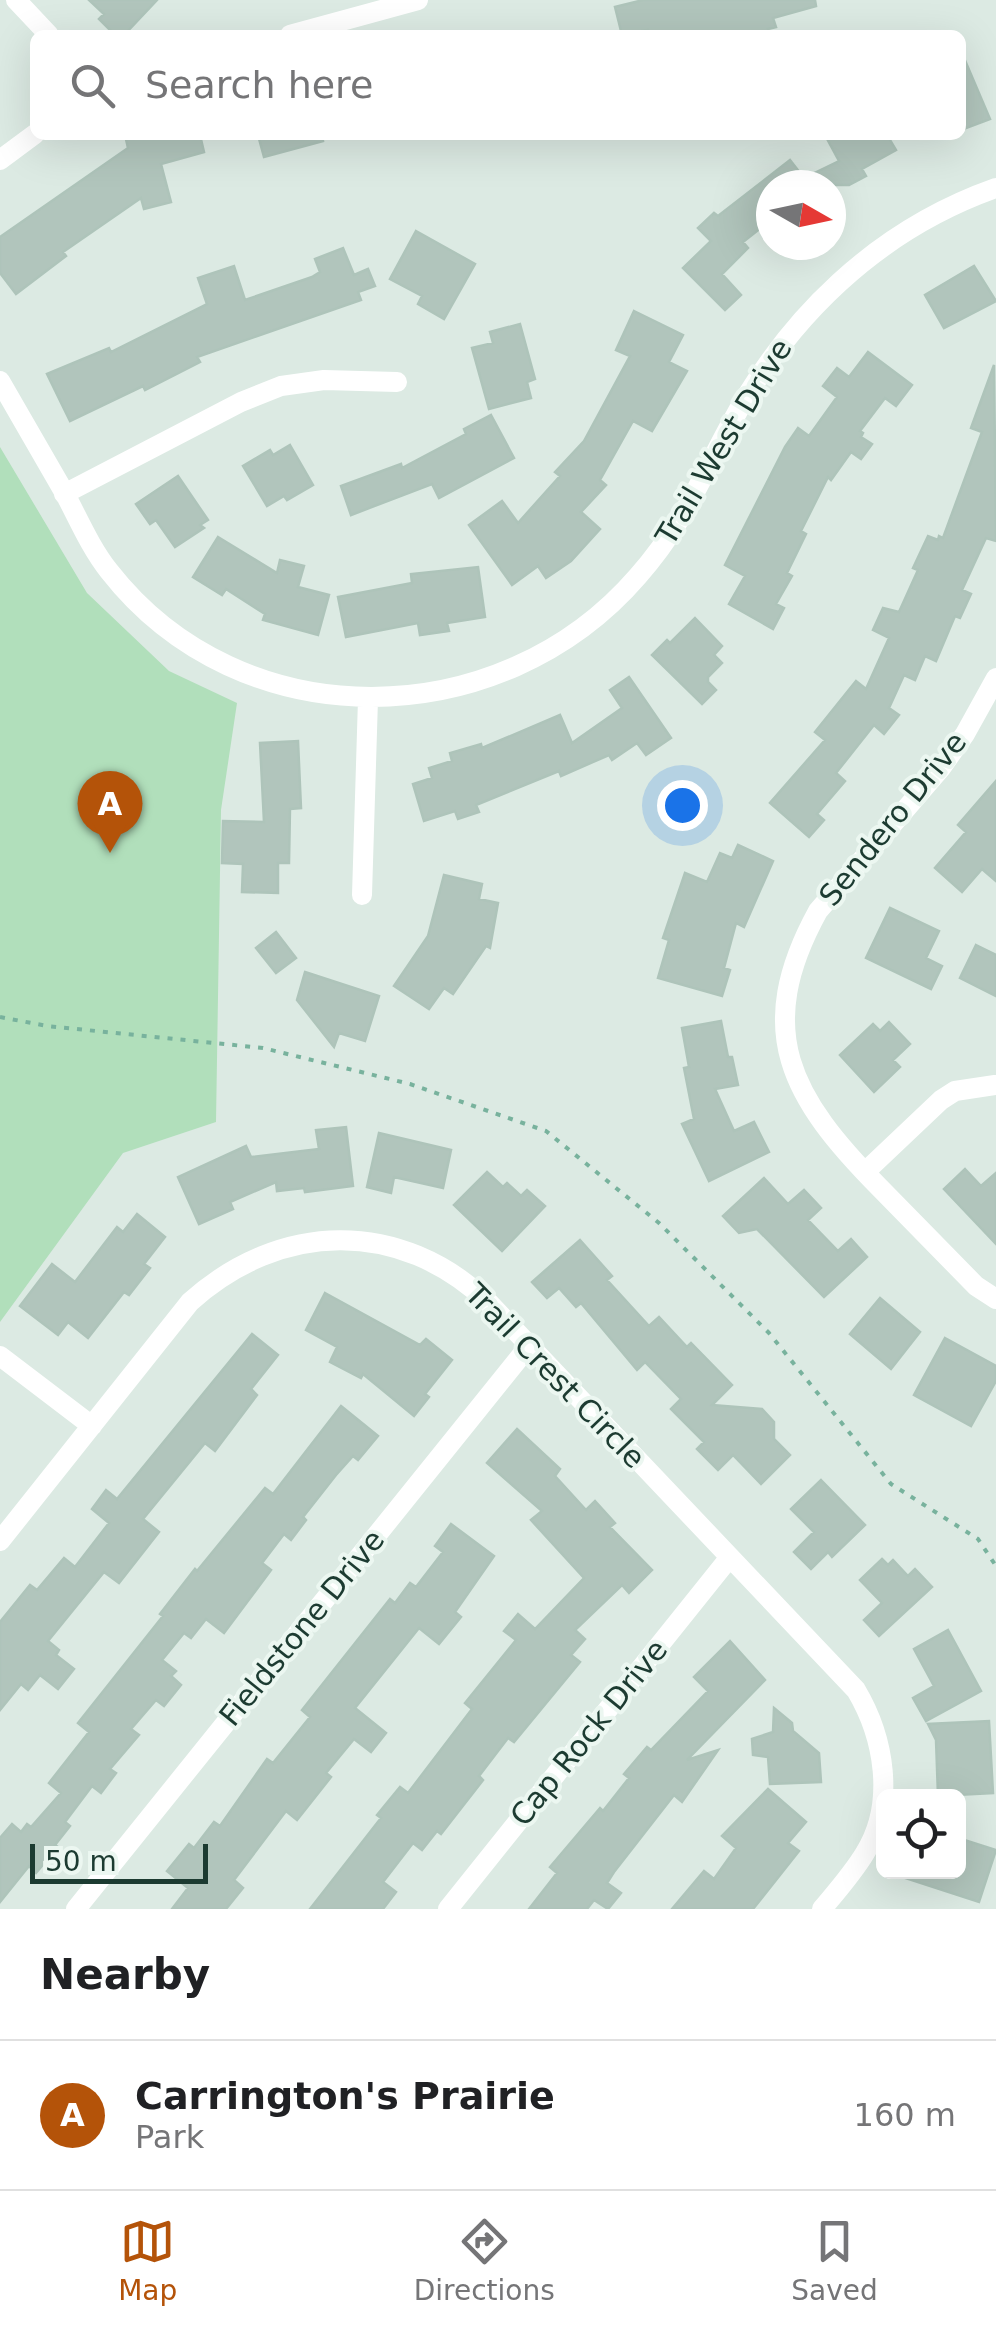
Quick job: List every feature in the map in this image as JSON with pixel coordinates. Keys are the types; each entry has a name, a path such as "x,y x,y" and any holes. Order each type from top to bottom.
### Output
{"street":[{"path":"16,0 44,30"},
{"path":"307,30 405,2"},
{"path":"0,160 30,138"},
{"name":"Trail West Drive","path":"0,381 108,570 179,636 214,658 272,683 318,694 368,699 424,694 511,668 548,649 605,608 636,580 686,514 752,386 784,340 816,304 888,243 968,198 996,188"},
{"path":"64,494 241,402 280,386 324,380 397,382"},
{"name":"Sendero Drive","path":"996,678 942,768 818,911 804,936 789,979 784,1021 788,1050 807,1102 865,1172 976,1286 996,1300"},
{"path":"362,895 368,699"},
{"path":"865,1172 941,1100 955,1091 994,1085"},
{"name":"Trail Crest Circle","path":"0,1541 190,1302 206,1288 260,1255 308,1242 382,1244 426,1258 470,1285 856,1690 877,1735 883,1784 876,1832 866,1852 822,1909"},
{"name":"Fieldstone Drive","path":"76,1909 528,1347"},
{"path":"0,1356 92,1426"},
{"name":"Cap Rock Drive","path":"448,1909 730,1557"}],"path":[{"path":"0,1016 46,1026 263,1048 410,1084 546,1131 659,1223 769,1333 892,1484 978,1539 996,1566"}],"green space":[{"path":"0,447 87,593 169,671 237,703 221,810 216,1122 123,1153 0,1322"}],"building":[{"path":"89,0 157,0 129,30 110,30 99,19 104,14"},
{"path":"643,0 815,0 816,6 773,18 776,27 768,30 621,30 615,7"},
{"path":"966,63 990,119 966,128"},
{"path":"126,140 201,140 204,152 161,164 171,202 144,209 141,198 63,252 66,256 16,294 0,273 0,237 128,148"},
{"path":"259,140 323,140 323,141 264,157"},
{"path":"828,140 890,140 896,150 862,169 866,176 849,185 846,170 820,170 839,161"},
{"path":"790,160 798,170 777,170"},
{"path":"756,186 756,232 743,242 748,248 722,274 741,295 725,310 683,268 711,241 698,228 714,213 718,216"},
{"path":"416,231 475,264 444,319 418,304 422,296 390,279"},
{"path":"343,248 354,275 368,269 375,286 358,292 361,300 197,357 200,362 145,390 143,386 70,421 47,374 109,348 111,352 207,304 198,278 234,266 245,300 312,277 320,272 315,259"},
{"path":"974,266 996,301 944,328 925,295"},
{"path":"634,311 683,335 669,362 687,371 652,431 633,421 600,480 606,485 581,512 600,529 571,561 546,578 538,566 512,585 469,525 502,501 518,523 560,476 555,472 584,441 630,356 616,350"},
{"path":"520,324 535,379 527,382 531,398 489,409 472,348 493,343 490,332"},
{"path":"868,352 912,385 896,406 885,398 860,431 861,437 872,444 861,459 851,452 831,480 828,477 801,531 806,534 787,573 792,576 776,604 784,608 773,629 729,604 745,576 725,565 785,447 798,428 809,436 837,397 823,386 837,368 849,377"},
{"path":"994,365 996,541 986,538 962,590 971,594 960,618 955,616 936,661 925,656 915,680 904,675 889,708 899,715 884,734 874,725 836,773 845,781 817,814 824,820 809,837 770,803 825,740 815,732 856,681 866,689 889,638 873,630 883,608 899,612 928,536 943,538 982,432 971,428"},
{"path":"491,415 514,458 439,498 432,484 351,515 341,486 401,464 402,468 466,434 464,429"},
{"path":"290,445 313,485 267,506 243,466 270,450 273,455"},
{"path":"178,476 208,520 200,525 204,528 175,547 156,520 150,524 136,504"},
{"path":"218,537 277,573 280,560 304,566 298,587 329,595 318,635 263,620 265,614 226,589 222,595 193,577"},
{"path":"478,567 485,617 447,623 449,631 420,635 418,623 346,637 338,597 412,583 411,574"},
{"path":"695,618 722,646 714,655 722,663 708,677 716,690 702,704 652,655"},
{"path":"629,677 671,738 646,755 637,743 612,760 609,755 561,776 559,771 476,805 479,812 458,819 455,811 424,821 413,784 432,778 429,768 452,761 450,753 481,744 482,748 560,715 572,743 622,708 610,690"},
{"path":"298,741 301,808 290,809 289,863 278,863 278,893 242,892 243,864 222,863 223,821 264,822 260,743"},
{"path":"996,781 996,881 982,869 962,892 935,868 966,832 958,825"},
{"path":"738,845 773,861 744,927 736,923 724,968 730,970 722,996 658,978 669,940 663,938 685,873 707,882 720,853 732,858"},
{"path":"444,875 482,884 479,899 498,903 490,948 486,946 453,994 444,988 429,1009 394,986 428,936"},
{"path":"890,908 939,931 926,958 942,966 931,989 866,958"},
{"path":"276,932 296,958 276,973 256,948"},
{"path":"976,945 996,955 996,996 960,978"},
{"path":"305,972 379,996 365,1041 339,1033 334,1047 297,1000"},
{"path":"721,1021 738,1085 715,1089 734,1131 754,1122 769,1152 709,1181 682,1124 694,1119 684,1068 689,1067 682,1028"},
{"path":"889,1022 910,1044 893,1060 900,1067 874,1092 840,1055 873,1024 880,1031"},
{"path":"346,1127 353,1186 277,1191 276,1182 230,1202 233,1209 199,1224 178,1177 246,1146 251,1157 319,1149 316,1130"},
{"path":"379,1133 451,1150 443,1188 394,1177 391,1193 367,1187"},
{"path":"965,1169 981,1186 996,1173 996,1244 944,1189"},
{"path":"487,1172 503,1187 507,1183 521,1196 527,1190 545,1206 502,1251 454,1205"},
{"path":"764,1178 788,1204 804,1190 821,1208 808,1220 838,1251 851,1239 867,1257 824,1297 757,1229 739,1233 723,1216"},
{"path":"137,1214 165,1237 144,1264 150,1268 129,1295 124,1292 88,1338 68,1322 58,1335 20,1306 52,1264 75,1282 117,1227 123,1232"},
{"path":"580,1240 612,1276 607,1280 649,1326 659,1317 732,1385 712,1405 762,1409 774,1422 774,1439 790,1455 761,1484 733,1455 718,1470 697,1449 704,1442 671,1409 681,1399 645,1362 637,1370 581,1303 576,1307 559,1288 547,1298 532,1282"},
{"path":"325,1293 420,1345 426,1339 452,1360 425,1394 429,1397 414,1416 363,1374 361,1378 330,1362 337,1347 306,1330"},
{"path":"880,1298 920,1332 891,1369 850,1334"},
{"path":"252,1334 278,1355 251,1389 257,1395 215,1451 205,1443 143,1519 159,1532 119,1583 104,1572 48,1641 59,1650 56,1655 74,1669 58,1689 40,1675 28,1690 21,1684 0,1710 0,1622 30,1585 37,1590 64,1558 75,1567 109,1523 92,1509 106,1490 117,1499"},
{"path":"945,1338 996,1366 996,1381 971,1426 914,1395"},
{"path":"341,1406 378,1436 358,1460 353,1456 336,1475 303,1517 306,1520 291,1540 284,1534 262,1563 271,1570 224,1633 206,1619 191,1638 184,1633 162,1660 176,1671 171,1676 181,1685 164,1706 156,1700 131,1729 139,1735 110,1769 116,1773 101,1793 92,1786 65,1822 70,1826 55,1845 58,1847 36,1873 29,1866 0,1902 0,1838 12,1824 21,1832 27,1824 31,1827 61,1793 49,1783 89,1732 78,1723 195,1569 265,1488 273,1494"},
{"path":"517,1429 560,1469 555,1476 586,1510 595,1501 615,1523 610,1527 652,1570 629,1593 622,1585 575,1630 585,1639 571,1655 580,1662 514,1742 508,1738 479,1776 483,1780 441,1834 437,1831 422,1850 413,1843 383,1882 396,1892 383,1909 310,1909 381,1818 377,1815 400,1787 408,1793 472,1709 465,1703 516,1640 504,1631 518,1614 535,1629 584,1578 531,1520 542,1511 487,1463"},
{"path":"821,1480 865,1525 832,1557 828,1552 811,1569 794,1552 814,1532 791,1509"},
{"path":"451,1524 494,1556 455,1612 461,1617 439,1644 419,1628 355,1708 386,1733 371,1752 354,1739 326,1773 331,1777 297,1820 286,1811 234,1880 243,1888 226,1909 172,1909 188,1888 167,1871 189,1844 194,1848 214,1822 220,1826 267,1759 273,1763 310,1717 302,1710 390,1599 395,1603 410,1583 416,1587 443,1552 435,1546"},
{"path":"882,1559 888,1565 893,1560 908,1576 915,1569 932,1587 879,1636 864,1620 882,1603 860,1580"},
{"path":"948,1630 981,1691 926,1721 913,1698 934,1686 914,1649"},
{"path":"730,1641 765,1680 687,1760 718,1750 682,1802 674,1795 614,1872 607,1883 621,1893 608,1909 594,1900 587,1909 529,1909 557,1873 550,1867 600,1808 603,1811 629,1778 624,1774 647,1747 651,1750 708,1691 694,1677"},
{"path":"774,1708 819,1753 821,1782 770,1784 768,1757 753,1755 752,1739 773,1732"},
{"path":"989,1721 993,1793 966,1794 966,1789 938,1789 936,1740 928,1724"},
{"path":"768,1789 806,1822 788,1843 799,1851 753,1909 672,1909 704,1871 714,1879 736,1848 722,1836"},
{"path":"966,1841 996,1850 979,1902 908,1879 966,1879"}],"place":[{"name":"Carrington's Prairie","path":"110,853"}]}
